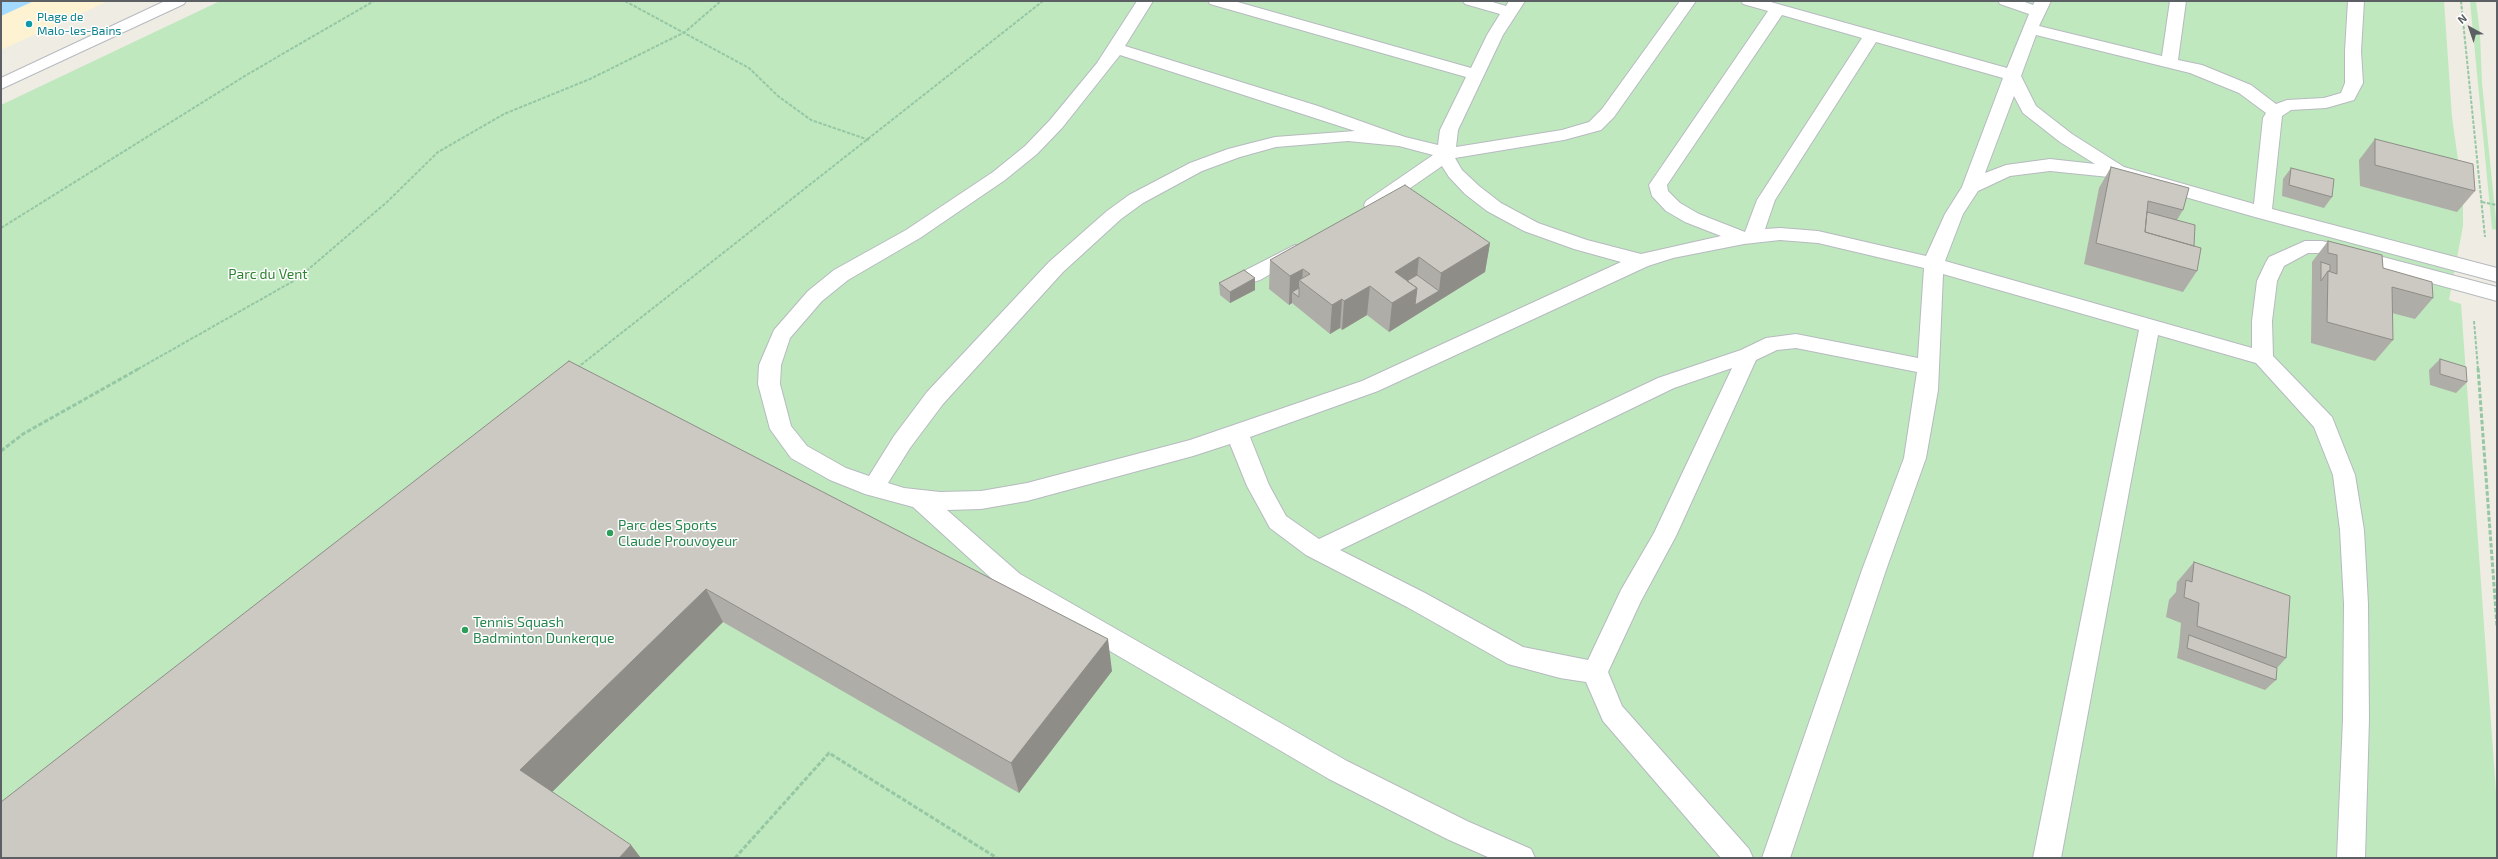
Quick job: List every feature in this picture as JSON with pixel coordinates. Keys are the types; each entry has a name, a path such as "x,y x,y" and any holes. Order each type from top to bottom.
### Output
{"street":[{"path":"1,84 178,1"},
{"path":"1145,1 1116,48 1078,99 1031,150 999,176 933,220 841,275 815,296 781,335 770,365 769,384 782,429 799,452 838,474 873,488 903,497 940,501 981,500 1027,492 1193,448 1370,386 1641,261 1672,252 1750,237 1780,234 1818,236 1858,243 2262,358 2324,423 2344,475 2352,530 2356,604 2356,719 2351,858"},
{"path":"1216,1 1476,75"},
{"path":"1471,1 1513,6 1495,35 1448,130 1446,158 1455,173 1472,190 1494,206 1531,227 1581,245 1641,261"},
{"path":"1116,48 1312,110 1399,141 1447,152 1518,144 1584,131 1595,126 1608,113 1646,57 1688,1"},
{"path":"1776,858 1874,570 1915,458 1927,390 1934,264 1937,251 1954,214 1972,187 2012,75 2040,6 2006,1"},
{"path":"2170,63 2178,1"},
{"path":"2262,213 2272,118 2276,112 2287,105 2326,102 2348,96 2354,83 2353,51 2356,1"},
{"path":"1750,237 1697,221 1673,207 1659,192 1658,185 1765,4 2012,75 2029,109 2066,138 2120,172"},
{"path":"2030,28 2196,69 2234,83 2256,96 2276,112"},
{"path":"1750,237 1766,200 1872,35"},
{"path":"873,488 902,442 949,382 1030,297 1056,266 1114,215 1136,199 1196,167 1234,153 1275,142 1348,136 1399,141"},
{"path":"1360,213 1412,180 1447,152"},
{"path":"1972,187 2006,171 2050,165 2120,172 2485,278 2497,294"},
{"path":"2295,222 2295,252"},
{"path":"1253,275 1313,240"},
{"path":"2262,358 2262,321 2267,282 2276,262 2305,247 2322,247 2485,278"},
{"path":"2047,858 2150,326"},
{"path":"1319,550 1666,383 1709,367 1748,355 1773,343 1796,341 1928,367"},
{"path":"1739,858 1612,713 1595,672 1630,597 1664,536 1748,355"},
{"path":"1237,433 1258,486 1278,522 1319,550 1416,600 1517,656 1560,667 1595,672"},
{"path":"918,498 1011,581 1338,770 1457,830 1521,858"}],"path":[{"path":"1,228 248,74 374,1"},
{"path":"625,1 685,32 749,68 778,96 812,120 869,140"},
{"path":"1,451 23,434 297,279 387,202 438,152 504,114 590,79 685,32 721,1"},
{"path":"573,370 869,140 1043,1"},
{"path":"2461,1 2485,233 2485,278 2473,320 2497,626"},
{"path":"2482,202 2497,205"},
{"path":"735,858 829,753 997,858"}],"green space":[{"name":"Parc du Vent","path":"220,1 2444,1 2452,117 2463,195 2463,226 2449,300 2461,304 2497,806 2497,858 1,858 1,105"},
{"path":"2470,1 2476,1 2480,34 2482,83 2497,230 2492,229"}],"sand":[{"name":"Plage de Malo-les-Bains","path":"1,1 108,1 1,50"}],"water":[{"path":"1,1 34,1 1,16"}],"building":[{"path":"2375,139 2473,164 2475,191 2375,165"},
{"path":"2111,167 2189,188 2183,210 2148,201 2145,232 2201,248 2197,271 2096,243"},
{"path":"2291,168 2334,179 2332,197 2289,185"},
{"path":"1405,185 1490,243 1441,273 1419,257 1395,272 1417,288 1392,303 1370,286 1344,301 1342,299 1332,305 1299,280 1310,274 1303,269 1290,276 1270,260"},
{"path":"2147,212 2195,225 2194,246 2145,232"},
{"path":"2328,241 2382,255 2383,268 2432,282 2433,298 2392,287 2393,340 2327,322 2328,271 2337,274 2337,255 2328,253"},
{"path":"2321,262 2330,265 2330,271 2328,271 2321,281"},
{"path":"1244,270 1255,278 1230,292 1219,283"},
{"path":"1417,275 1439,291 1415,305 1417,288 1407,281"},
{"path":"1299,288 1299,297 1292,292"},
{"path":"2440,359 2466,367 2467,382 2440,374"},
{"name":"Parc des Sports Claude Prouvoyeur","path":"569,361 1108,639 1011,763 706,589 520,770 631,845 619,858 1,858 1,802"},
{"path":"2194,562 2290,596 2286,658 2197,626 2199,603 2184,597 2186,580 2192,582"},
{"path":"2189,635 2277,668 2276,680 2187,648"}],"place":[{"name":"Plage de Malo-les-Bains","path":"29,24"},
{"name":"Parc des Sports Claude Prouvoyeur","path":"610,533"},
{"name":"Tennis Squash Badminton Dunkerque","path":"465,630"}]}
